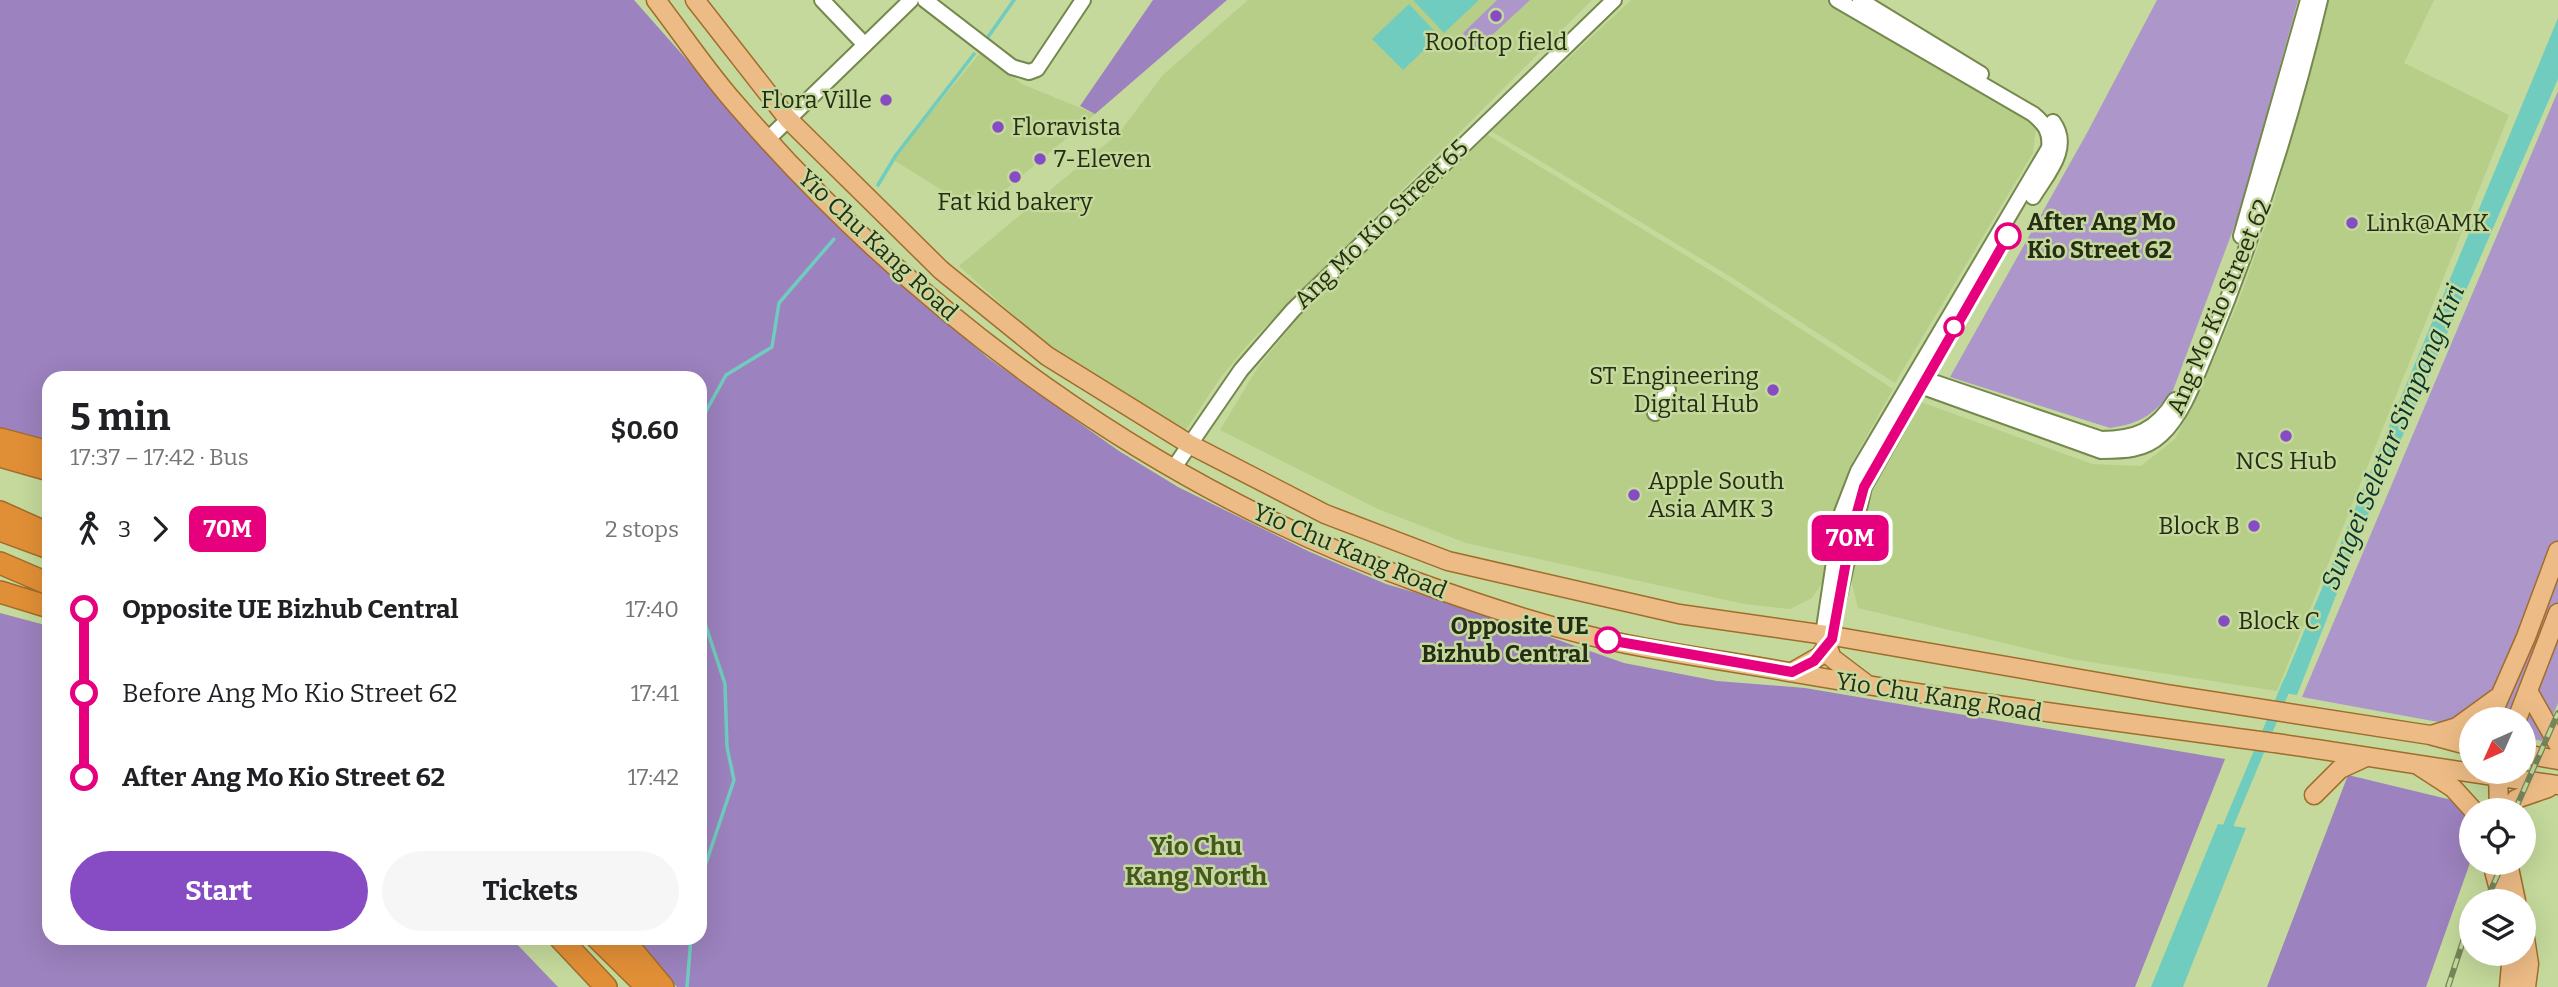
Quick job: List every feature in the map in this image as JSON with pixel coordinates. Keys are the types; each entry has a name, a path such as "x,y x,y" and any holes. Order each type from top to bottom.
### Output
{"highway":[{"path":"0,439 42,450"},
{"path":"0,456 42,468"},
{"path":"0,512 42,531"},
{"path":"0,530 42,545"},
{"path":"0,563 42,581"},
{"path":"0,592 42,605"},
{"path":"567,945 606,987"},
{"path":"604,945 647,987"},
{"path":"628,945 663,987"}],"main road":[{"name":"Yio Chu Kang Road","path":"656,0 730,97 768,139 840,212 945,309 1031,378 1173,469 1295,532 1418,583 1620,643 1871,687 2053,715 2413,763 2459,766"},
{"name":"Yio Chu Kang Road","path":"695,0 788,119 875,207 952,279 1047,356 1189,444 1325,514 1448,561 1679,614 1827,640 2430,735 2459,743"},
{"path":"2495,707 2558,551"},
{"path":"2522,707 2558,612"},
{"path":"1792,672 1814,661 1827,640"},
{"path":"1827,640 1840,666 1871,687"},
{"path":"2528,691 2558,744"},
{"path":"2430,735 2457,727 2500,696"},
{"path":"2536,756 2558,760"},
{"path":"2314,795 2340,769 2366,757"},
{"path":"2413,763 2453,788 2463,798"},
{"name":"Yio Chu Kang Road","path":"2536,781 2558,785"},
{"path":"2519,798 2558,785"},
{"path":"2509,987 2511,966"},
{"path":"2526,987 2529,966"}],"street":[{"path":"822,0 865,45"},
{"path":"768,139 911,0"},
{"path":"925,0 1012,66 1029,72 1037,69 1083,0"},
{"name":"Ang Mo Kio Street 65","path":"1173,469 1241,370 1293,310 1614,0"},
{"path":"1827,640 1864,487 1917,381 2039,168 2049,148 2050,139 2042,121 2033,114 1837,0"},
{"path":"1860,0 2046,112 2057,128 2061,142 2052,167 1917,381"},
{"name":"Ang Mo Kio Street 62","path":"1917,381 2101,439 2124,439 2144,433 2159,422 2189,372 2221,294 2247,218 2308,0"},
{"name":"Ang Mo Kio Street 62","path":"1917,381 2101,451 2126,452 2147,446 2160,437 2177,414 2203,359 2268,189 2320,0"},
{"path":"1655,412 1668,390"}],"shaded area":[{"path":"0,0 634,0 810,199 849,238 988,358 1119,451 1178,487 1310,552 1386,584 1461,606 1624,663 1717,681 1805,688 2225,759 2135,987 677,987 639,945 707,945 707,371 42,371 42,456 0,446"},
{"path":"1153,0 1227,0 1095,114 1080,106"},
{"path":"1248,0 1592,0 1250,342 1221,377 1181,437 1069,365 959,266 1119,133 1163,75"},
{"name":"Rooftop field","path":"1497,0 1530,0 1477,49 1463,33"},
{"path":"1631,0 1828,0 2028,119 2036,128 2033,153 1895,383 1731,277 1491,131"},
{"path":"2157,0 2298,0 2240,211 2172,393 2145,417 2130,424 2110,428 1950,377 2087,133"},
{"path":"2325,0 2434,0 2404,63 2509,115 2277,691 2071,659 1858,608 1851,580 1868,499 1921,402 2092,464 2141,466 2175,439 2201,389 2240,298 2275,199"},
{"path":"981,52 1022,84 1095,114 998,196 950,195 892,159"},
{"path":"2558,91 2558,703 2542,741 2536,740 2536,707 2459,707 2459,726 2302,697"},
{"path":"1488,135 1726,280 1893,389 1849,468 1837,507 1823,582 1812,598 1790,609 1744,604 1466,543 1378,509 1220,430 1258,367 1300,316"},
{"path":"0,613 42,624 42,945 518,945 558,987 0,987"},
{"path":"2348,775 2459,802 2459,875 2466,875 2426,987 2267,987"}],"water":[{"name":"Rooftop field","path":"1413,0 1479,0 1444,33"},
{"name":"Rooftop field","path":"1409,4 1439,36 1403,70 1372,39"},
{"path":"2558,18 2558,79 2362,529 2297,695 2279,692"},
{"path":"2218,824 2246,828 2183,987 2151,987"}],"waterway":[{"path":"988,37 1014,0"},
{"path":"878,185 896,155 974,54"},
{"path":"707,409 726,375 772,347 779,303 834,239"},
{"path":"707,629 725,684 727,747 734,780 707,860"},
{"name":"Sungei Seletar Simpang Kiri","path":"2228,826 2288,682"},
{"path":"687,987 690,945"}],"railway":[{"path":"2520,798 2558,713"},
{"path":"2491,889 2498,875"},
{"path":"2448,987 2459,954"}],"bus line":[{"name":"70M","path":"1608,640 1703,659 1792,672 1820,656 1833,636 1851,534 1864,487 2008,236"}],"place":[{"name":"Rooftop field","path":"1496,16"},
{"name":"Flora Ville","path":"886,100"},
{"name":"Floravista","path":"998,127"},
{"name":"7-Eleven","path":"1040,159"},
{"name":"Fat kid bakery","path":"1015,177"},
{"name":"Link@AMK","path":"2352,223"},
{"name":"After Ang Mo Kio Street 62","path":"2008,236"},
{"name":"ST Engineering Digital Hub","path":"1773,390"},
{"name":"NCS Hub","path":"2286,436"},
{"name":"Apple South Asia AMK 3","path":"1634,495"},
{"name":"Block B","path":"2254,526"},
{"name":"Block C","path":"2224,621"},
{"name":"Opposite UE Bizhub Central","path":"1608,640"}],"district":[{"name":"Yio Chu Kang North","path":"1196,861"}]}
